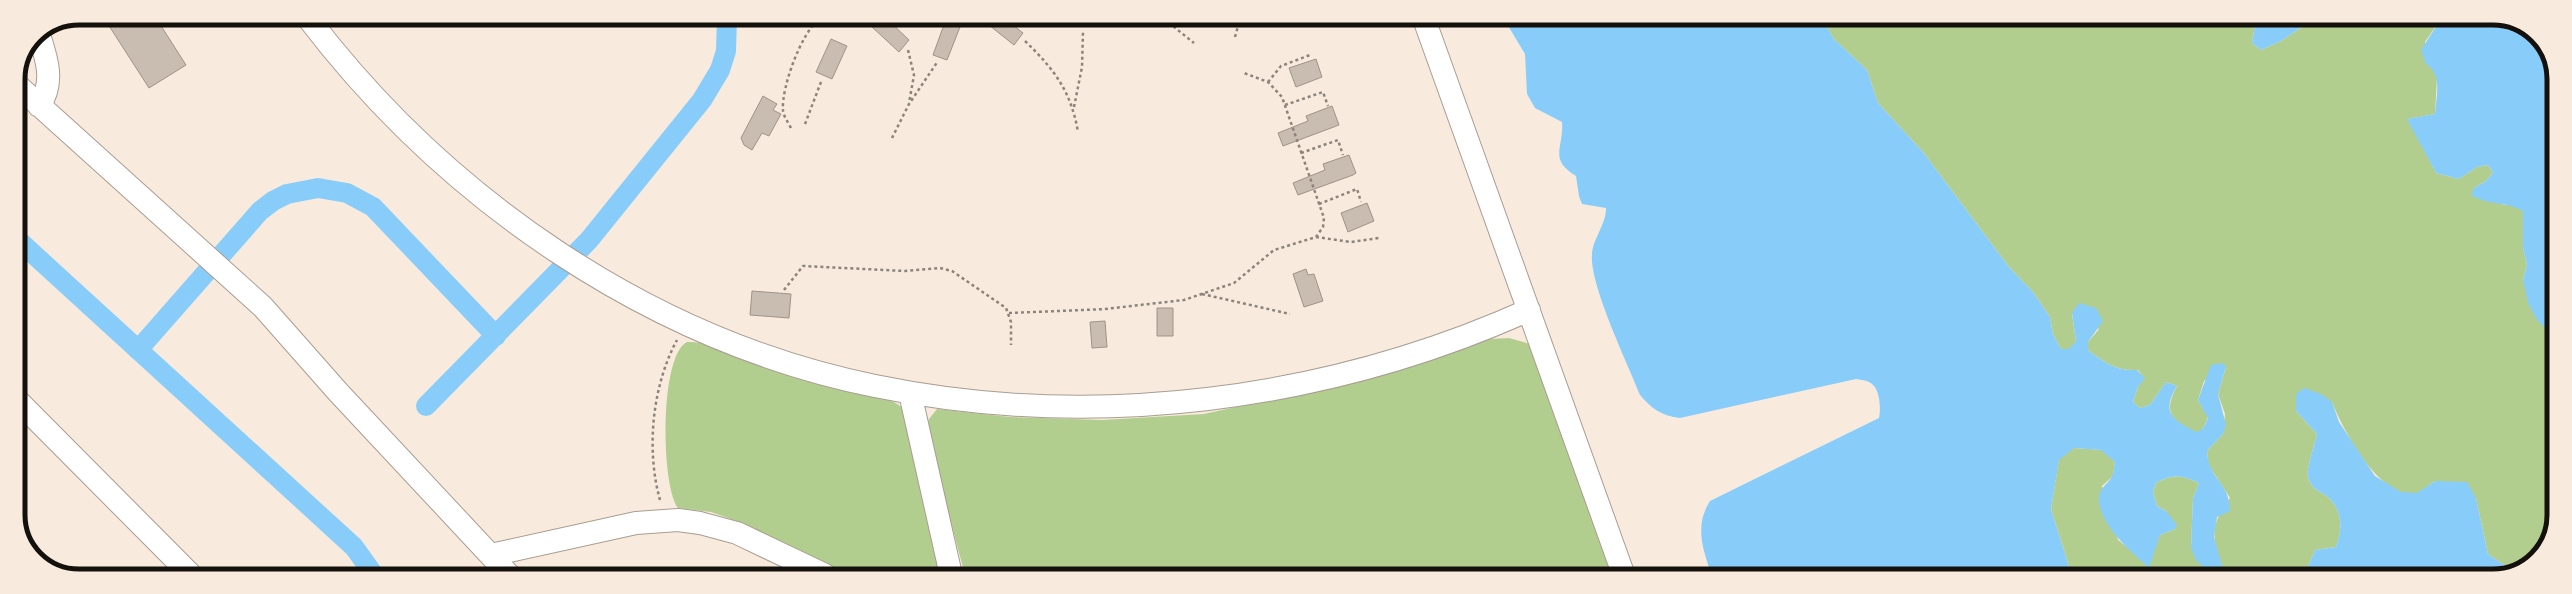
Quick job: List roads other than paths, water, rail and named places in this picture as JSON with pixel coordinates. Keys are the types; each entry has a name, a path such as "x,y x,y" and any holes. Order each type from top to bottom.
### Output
{"street":[{"path":"314,25 342,61 414,138 494,206 558,252 593,274 686,322 763,354 821,372 910,393 1004,403 1060,406 1124,405 1227,397 1337,376 1444,344 1529,310"},
{"path":"1426,25 1622,569"},
{"path":"39,106 46,95 49,82 46,56 41,41"},
{"path":"25,93 263,307 338,392 504,569"},
{"path":"910,393 950,569"},
{"path":"25,408 185,569"},
{"path":"491,555 636,523 666,520 700,523 737,534 812,569"}],"water":[{"path":"1508,25 1826,25 1834,39 1867,70 1878,103 1923,152 2009,267 2033,292 2050,317 2053,334 2061,349 2069,349 2076,341 2072,313 2079,303 2096,308 2103,321 2088,342 2088,350 2100,359 2117,368 2137,370 2145,378 2138,387 2133,402 2140,408 2150,405 2166,382 2177,386 2170,403 2172,414 2175,419 2196,432 2203,429 2208,418 2198,400 2211,365 2223,363 2226,367 2218,394 2226,425 2223,434 2207,451 2211,468 2227,493 2229,501 2230,511 2217,517 2214,537 2223,569 2206,569 2196,560 2191,548 2193,498 2199,483 2187,478 2172,477 2156,483 2153,492 2157,506 2166,511 2177,525 2175,529 2160,535 2149,568 2117,537 2104,518 2100,508 2099,494 2112,477 2115,462 2101,450 2074,448 2059,460 2051,509 2070,569 1710,569 1703,547 1701,529 1705,510 1710,501 1879,418 1880,405 1877,391 1870,383 1864,380 1856,379 1680,418 1663,414 1644,400 1640,395 1610,324 1593,267 1593,248 1604,220 1606,208 1582,204 1579,196 1576,176 1567,170 1562,164 1560,158 1559,152 1562,122 1535,108 1527,94 1525,54"},
{"path":"2255,25 2305,25 2281,41 2261,50 2252,43"},
{"path":"2437,25 2493,25 2510,28 2526,36 2538,49 2543,59 2547,76 2547,329 2537,320 2528,303 2523,280 2527,265 2523,248 2523,211 2510,206 2484,201 2471,195 2474,188 2486,181 2493,173 2488,165 2477,167 2459,179 2436,173 2407,119 2435,114 2437,80 2435,74 2426,64 2421,50"},
{"path":"2304,388 2321,394 2332,402 2339,422 2375,476 2401,492 2417,493 2435,481 2467,482 2476,498 2488,554 2507,567 2500,569 2307,569 2315,550 2336,547 2340,523 2338,511 2335,505 2328,497 2312,486 2308,477 2309,463 2317,434 2296,411 2296,394"}],"waterway":[{"path":"426,406 589,240 702,100 720,70 726,51 727,25"},
{"path":"138,350 260,211 273,201 287,194 318,188 347,193 373,207 496,336"},
{"path":"25,246 354,547 370,569"}]}
